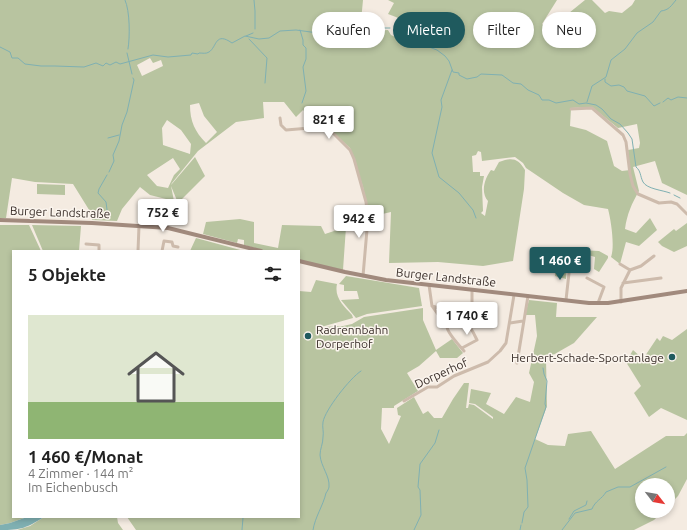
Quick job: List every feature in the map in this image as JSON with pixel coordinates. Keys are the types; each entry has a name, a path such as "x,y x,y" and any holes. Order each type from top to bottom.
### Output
{"main road":[{"name":"Burger Landstraße","path":"0,220 178,229 257,250"},
{"name":"Burger Landstraße","path":"300,261 363,276 514,295 598,303 621,302 687,291"}],"street":[{"path":"571,109 592,108 621,132 626,142 633,184 639,195 659,203 671,202 677,204 687,214"},
{"path":"280,118 281,125 286,130 324,127 333,133 352,154 366,202 368,218 363,276"},
{"path":"138,250 140,226"},
{"path":"162,250 164,241 172,242 173,246 178,247"},
{"path":"86,244 99,245 99,250"},
{"path":"621,302 621,288 630,270 641,266 654,256"},
{"path":"566,300 570,264"},
{"path":"620,264 630,270"},
{"path":"587,278 604,287 598,303"},
{"path":"623,283 661,278"},
{"path":"429,285 432,306 447,327 448,332 463,350 477,340 469,323 459,315 432,306"},
{"path":"472,290 472,314 478,312"},
{"name":"Dorperhof","path":"404,401 428,387 437,387 442,385 452,377 489,361 504,346 510,323 514,295"},
{"path":"517,363 528,296"},
{"path":"510,323 523,321"}],"green space":[{"path":"0,0 363,0 362,12 312,12 312,48 385,48 385,30 388,30 393,36 393,48 465,48 465,12 393,12 393,16 388,14 394,3 388,0 557,0 550,12 542,12 542,48 596,48 596,12 570,12 585,0 592,0 605,13 609,11 622,13 632,5 635,0 687,0 687,195 662,183 655,161 633,167 639,191 630,209 625,229 636,233 650,218 657,230 639,246 626,242 620,264 611,257 613,240 608,209 584,205 526,168 523,163 515,157 482,161 481,152 478,151 476,155 472,156 473,172 480,172 480,176 484,176 482,187 483,211 481,213 485,216 488,201 484,193 484,185 491,170 494,171 499,162 511,159 520,163 525,170 524,189 513,261 483,266 438,262 389,263 391,212 369,217 363,187 350,148 327,127 320,125 312,127 311,121 303,110 296,117 284,102 263,102 264,118 236,122 198,151 171,185 195,157 205,176 178,203 171,186 174,201 150,195 140,187 122,209 117,221 92,220 91,213 73,184 35,182 12,178 6,218 0,218","holes":["150,58 153,63 161,60 163,66 142,76 137,65","199,103 204,116 217,132 206,143 199,135 191,116 190,105","592,107 618,128 637,124 640,143 639,148 628,150 630,170 622,171 614,166 607,141 586,130 570,126 571,108","167,120 181,130 191,144 190,154 163,145 162,128","173,158 180,169 174,175 168,188 157,186 147,175"]},
{"path":"37,184 65,185 65,195 37,194"},
{"path":"240,219 254,222 254,243 278,248 282,225 321,226 325,234 346,227 343,270 300,260 300,250 262,250 244,245 244,240 238,239 237,243 203,234 206,222"},
{"path":"687,223 687,246 674,252 662,246 658,242 674,229 676,231"},
{"path":"0,225 29,225 41,250 12,250 12,518 24,518 0,525"},
{"path":"32,225 81,226 79,250 43,250"},
{"path":"196,238 240,250 190,250"},
{"path":"558,249 599,251 608,256 608,258 599,272 594,269 595,257 585,254 575,261 567,260 566,279 555,276"},
{"path":"346,276 419,288 422,306 367,314 356,318 341,300 359,299 357,291 344,291 344,285 339,284"},
{"path":"316,280 337,284 336,289 338,298 353,318 321,327 343,326 352,324 364,317 423,308 423,320 436,350 452,339 463,353 457,358 440,358 436,351 419,366 407,373 418,391 394,406 394,408 382,408 381,429 389,444 401,416 398,415 397,408 414,397 423,414 428,411 434,418 442,418 464,383 469,383 466,408 468,408 469,404 474,405 493,419 493,417 475,404 469,403 471,389 491,393 486,404 504,414 516,397 530,402 534,382 529,373 537,336 535,315 525,315 529,300 557,303 556,317 597,317 574,343 546,359 547,406 535,439 548,445 565,446 568,434 591,431 615,469 666,436 684,436 687,433 687,479 675,499 675,478 635,478 635,518 656,518 634,530 136,530 128,518 300,518 300,291 311,292"},
{"path":"687,329 687,420 661,408 649,417 634,393 641,386 626,362 633,350 643,359 657,338 660,341 663,336 672,340"},
{"path":"42,518 117,518 118,523 123,530 17,530 30,526"}],"water":[{"path":"24,518 42,518 24,528 0,530 0,525"}],"waterway":[{"path":"125,0 129,24 128,49"},
{"path":"254,0 255,29"},
{"path":"587,102 592,86 606,77 611,60 625,49 637,33 653,22 661,11 668,9 676,0"},
{"path":"0,47 10,52 12,58 18,58 25,64 84,67 96,63 103,66 106,63 110,65 116,62 120,64 153,55 168,57 191,55 192,53 207,53 212,50 219,39 232,43 245,36 259,39 269,38 280,31 296,30 318,33 319,30 337,27 347,27 356,30 390,28"},
{"path":"300,30 303,45 306,48 306,59 303,67 306,91 302,103"},
{"path":"246,36 253,33"},
{"path":"249,39 267,58 265,83"},
{"path":"432,48 445,56 449,61 453,72 459,73 459,75 467,79 477,77 481,74 502,75 513,83 521,84 528,90 539,95 542,100 549,100 556,103 573,100 579,104 586,103 596,105 611,119 620,124 632,139 636,167 639,170 643,182 651,188 670,193"},
{"path":"127,53 132,74"},
{"path":"452,70 441,100 442,107 432,153 439,177 459,193 473,210 476,218"},
{"path":"109,172 114,161 113,155 119,141 122,125 127,112 134,80 133,78"},
{"path":"605,79 605,82 611,86 619,85 624,87 627,91 645,96 654,106 660,103"},
{"path":"663,102 668,98 671,100 678,97 687,98"},
{"path":"108,138 119,135"},
{"path":"107,175 98,193 106,202 108,217"},
{"path":"674,195 680,198"},
{"path":"522,523 524,512 528,507 525,468 546,407 547,381 543,368"},
{"path":"313,530 315,521 329,487 328,479 320,455 323,440 323,422 328,410 339,395 351,380 361,371"},
{"path":"414,530 421,515 420,490 418,487 420,464 435,443 439,430"},
{"path":"562,530 575,513 592,509 606,492 618,487 630,487 666,467"},
{"path":"569,519 574,511 586,505 587,501"},
{"path":"242,530 243,518"},
{"path":"520,530 521,525"}],"place":[{"name":"Radrennbahn Dorperhof","path":"308,336"},
{"name":"Herbert-Schade-Sportanlage","path":"672,357"}]}
